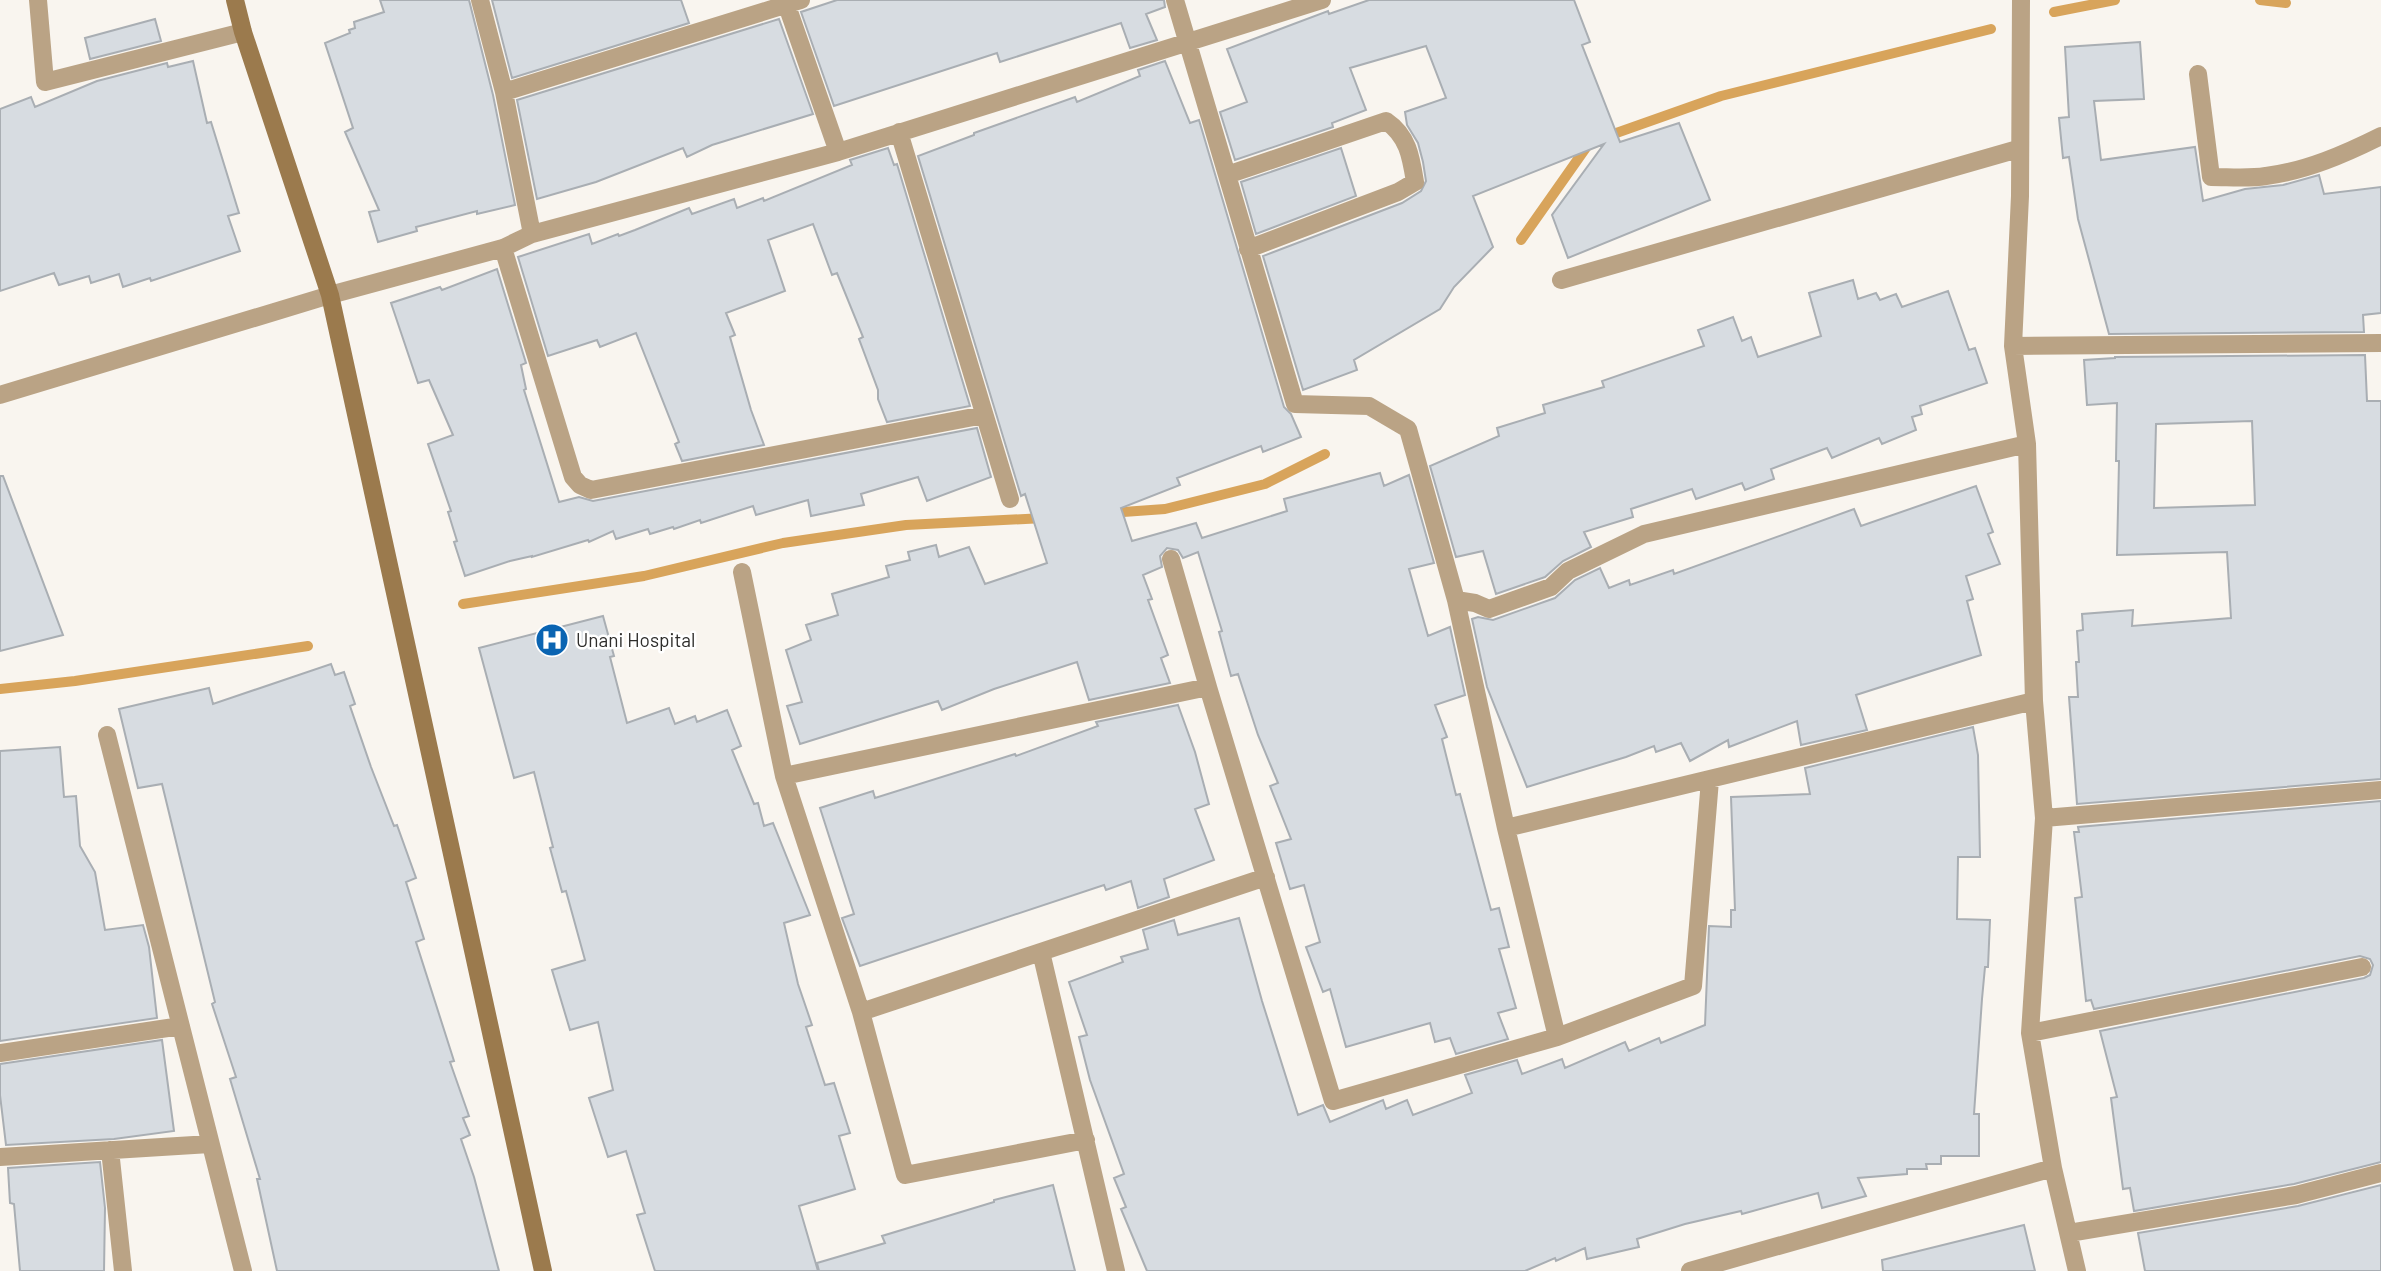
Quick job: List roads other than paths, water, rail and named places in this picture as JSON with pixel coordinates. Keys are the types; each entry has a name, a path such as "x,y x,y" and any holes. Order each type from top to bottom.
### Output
{"main road":[{"path":"235,0 243,32 330,295 543,1271"}],"street":[{"path":"38,0 45,82 243,32"},
{"path":"480,0 504,92 531,234"},
{"path":"1175,0 1295,404 1369,406 1408,429 1456,600 1506,828 1557,1037"},
{"path":"0,395 330,295 503,248 531,234 838,152 1322,0"},
{"path":"2021,0 2018,149 2020,196 2013,346 2026,444 2034,701 2044,818 2030,1033 2053,1168 2077,1271"},
{"path":"504,92 791,1 838,152"},
{"path":"2198,74 2211,177 2265,177 2347,152 2381,136"},
{"path":"1227,175 1386,121 1406,140 1415,182 1398,192 1248,248"},
{"path":"900,132 1010,499"},
{"path":"1561,280 2018,149"},
{"path":"503,248 573,477 580,485 591,490 984,415"},
{"path":"2013,346 2381,343"},
{"path":"1456,600 1475,603 1489,609 1551,587 1567,571 1644,534 2026,444"},
{"path":"1171,559 1333,1101 1557,1037 1693,986 1710,780"},
{"path":"742,572 784,776 861,1012 905,1174 1086,1140"},
{"path":"784,776 1208,687"},
{"path":"1506,828 2034,701"},
{"path":"107,735 243,1271"},
{"path":"2044,818 2381,790"},
{"path":"861,1012 1266,877"},
{"path":"1041,952 1116,1271"},
{"path":"2030,1033 2362,967"},
{"path":"0,1053 181,1026"},
{"path":"0,1157 210,1144"},
{"path":"110,1150 123,1271"},
{"path":"1690,1271 1717,1267 2053,1168"},
{"path":"2069,1233 2296,1195 2381,1173"}],"waterway":[{"path":"2054,12 2115,0"},
{"path":"2260,0 2286,3"},
{"path":"1605,137 1721,96 1991,29"},
{"path":"1521,240 1590,142"},
{"path":"1109,513 1165,509 1265,484 1325,454"},
{"path":"463,604 644,576 783,543 906,525 1044,518"},
{"path":"0,689 75,681 308,646"}],"place":[{"name":"Unani Hospital","path":"552,640"}]}
